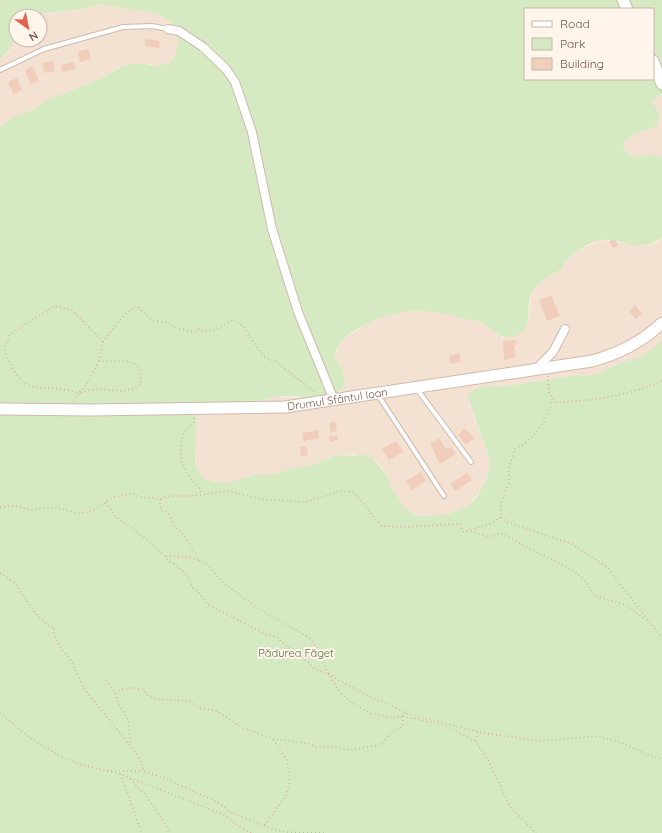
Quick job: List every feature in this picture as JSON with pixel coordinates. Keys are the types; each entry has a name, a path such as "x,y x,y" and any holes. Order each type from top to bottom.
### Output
{"main road":[{"path":"654,64 662,84"},
{"name":"Drumul Sfântul Ioan","path":"0,409 72,410 284,407 333,398 377,393 592,361 614,354 636,343 662,323"}],"street":[{"path":"168,29 179,31 203,47 226,68 235,82 252,132 272,230 298,312 333,398"},
{"path":"542,368 554,352 565,329"}],"lane":[{"path":"0,70 44,49 123,27 152,26 168,29"},
{"path":"416,387 472,462"},
{"path":"377,393 444,496"}],"path":[{"path":"99,361 126,361 137,365 140,372 141,384 134,389 127,391 99,389 79,393 58,388 38,389 29,387 21,380 11,366 4,350 10,334 54,306 72,310 104,342"},
{"path":"72,410 74,399 88,382 99,361 104,342 124,315 137,306 154,321 166,322 176,328 194,332 198,329 205,332 217,330 233,319 243,326 263,356 276,362 320,397 333,398"},
{"path":"501,517 501,503 509,482 509,467 515,449 526,444 551,409 552,399 542,368"},
{"path":"552,399 556,402 600,399 645,389 662,381"},
{"path":"195,408 194,422 186,428 183,433 180,455 185,471 201,490 201,494"},
{"path":"0,507 17,506 31,510 59,508 80,514 94,510 118,495 132,494 139,497 162,499 168,496 236,491 260,499 306,502 340,492 354,492 381,526 460,524 463,532 490,524 501,517"},
{"path":"162,499 160,502 162,510 168,513 175,527 189,542 199,560"},
{"path":"106,502 115,516 149,542 188,576 193,588 198,591 207,604 265,634 277,637 285,645 294,648 315,669 368,696 405,712 417,714 478,732 541,741 598,736 626,745 650,756 662,759"},
{"path":"501,517 507,522 572,544 601,562 614,575 662,638"},
{"path":"470,531 488,537 497,534 505,534 524,546 573,570 586,582 595,596 626,605 648,621"},
{"path":"164,556 188,557 207,564 221,581 256,607 310,638 317,648 329,675 338,690 348,700 362,709 369,713 393,718 402,716 444,725 476,742 488,760 510,807 536,833"},
{"path":"0,573 15,583 38,616 50,627 54,627 54,636 58,646 66,654 76,670 79,681 98,707 114,723 133,750 143,767 143,771"},
{"path":"106,680 115,693 119,705 128,719 130,742 133,750"},
{"path":"115,693 119,689 134,687 144,690 148,695 156,699 189,701 200,708 217,711 227,716 243,728 270,737 310,744 315,747 355,749 375,746 384,742 389,734 402,727 402,716 405,712"},
{"path":"0,713 29,737 56,754 79,764 101,771 120,774 129,779 224,815 242,828 252,833"},
{"path":"476,742 476,733 478,732"},
{"path":"265,825 286,795 290,781 287,760 270,737"},
{"path":"101,771 143,771 164,778 220,803 230,812 265,825 286,832 326,833"},
{"path":"120,774 142,833"},
{"path":"129,779 148,797 170,833"}],"shaded area":[{"path":"99,4 155,13 169,20 175,29 178,46 172,61 162,66 140,63 118,68 98,80 45,101 36,108 15,117 0,127 0,59 8,53 11,48 48,48 48,13 78,10"},
{"path":"662,93 662,158 655,156 639,157 628,155 623,145 626,140 635,133 656,126 657,121 651,103"},
{"path":"662,237 662,341 660,343 641,357 620,363 594,375 572,376 513,385 479,387 469,393 469,403 488,455 490,466 483,487 469,505 448,514 425,516 414,515 405,509 390,485 387,474 376,461 355,454 330,458 309,466 292,468 271,475 253,475 226,483 204,479 198,470 194,448 197,403 247,405 278,396 306,398 341,391 344,386 344,376 335,356 340,341 368,323 394,313 415,310 442,312 485,324 502,337 513,337 526,327 533,289 542,279 565,265 575,252 601,240 645,246 656,243"}],"green space":[{"name":"Pădurea Făget","path":"0,0 662,0 662,93 651,103 658,111 658,119 656,126 629,137 623,145 630,155 657,156 662,158 662,237 653,243 639,246 618,241 602,240 591,243 580,249 572,255 561,268 540,282 533,290 530,296 525,329 520,334 513,337 508,338 501,336 488,326 481,323 432,311 407,311 396,313 359,328 346,336 340,342 335,356 342,370 345,381 344,386 337,394 316,400 295,396 278,396 247,405 197,403 195,459 198,470 204,479 226,483 254,475 271,475 292,468 309,466 336,456 366,455 371,457 387,475 390,485 405,508 414,515 425,516 448,514 469,505 477,497 485,482 490,466 488,455 468,398 469,393 479,387 513,385 572,376 594,375 620,363 641,357 662,341 662,833 0,833 0,127 15,117 36,108 45,101 98,80 123,66 140,63 156,66 167,64 172,61 178,46 175,29 169,20 155,13 99,4 83,9 48,13 48,8 8,8 8,48 11,48 0,59"}],"building":[{"path":"145,39 160,41 159,48 145,46"},
{"path":"88,49 91,59 80,62 78,51"},
{"path":"53,61 55,71 44,73 42,63"},
{"path":"74,62 76,69 62,72 61,65"},
{"path":"33,66 39,81 30,84 25,70"},
{"path":"17,78 22,90 13,94 8,82"},
{"path":"615,239 618,246 613,248 609,241"},
{"path":"551,295 560,316 547,321 539,300"},
{"path":"635,305 642,314 636,319 629,311"},
{"path":"516,340 517,345 514,345 515,358 504,360 503,341"},
{"path":"459,353 461,362 451,364 449,356"},
{"path":"335,421 337,431 331,433 329,423"},
{"path":"465,428 474,438 466,445 458,435"},
{"path":"318,430 319,438 304,441 302,433"},
{"path":"337,435 338,440 330,442 329,436"},
{"path":"439,438 446,449 451,447 456,454 440,464 430,444"},
{"path":"396,441 403,452 389,460 382,449"},
{"path":"306,446 308,455 301,456 300,447"},
{"path":"421,472 426,481 411,490 406,481"},
{"path":"467,473 472,480 455,491 450,484"}]}
